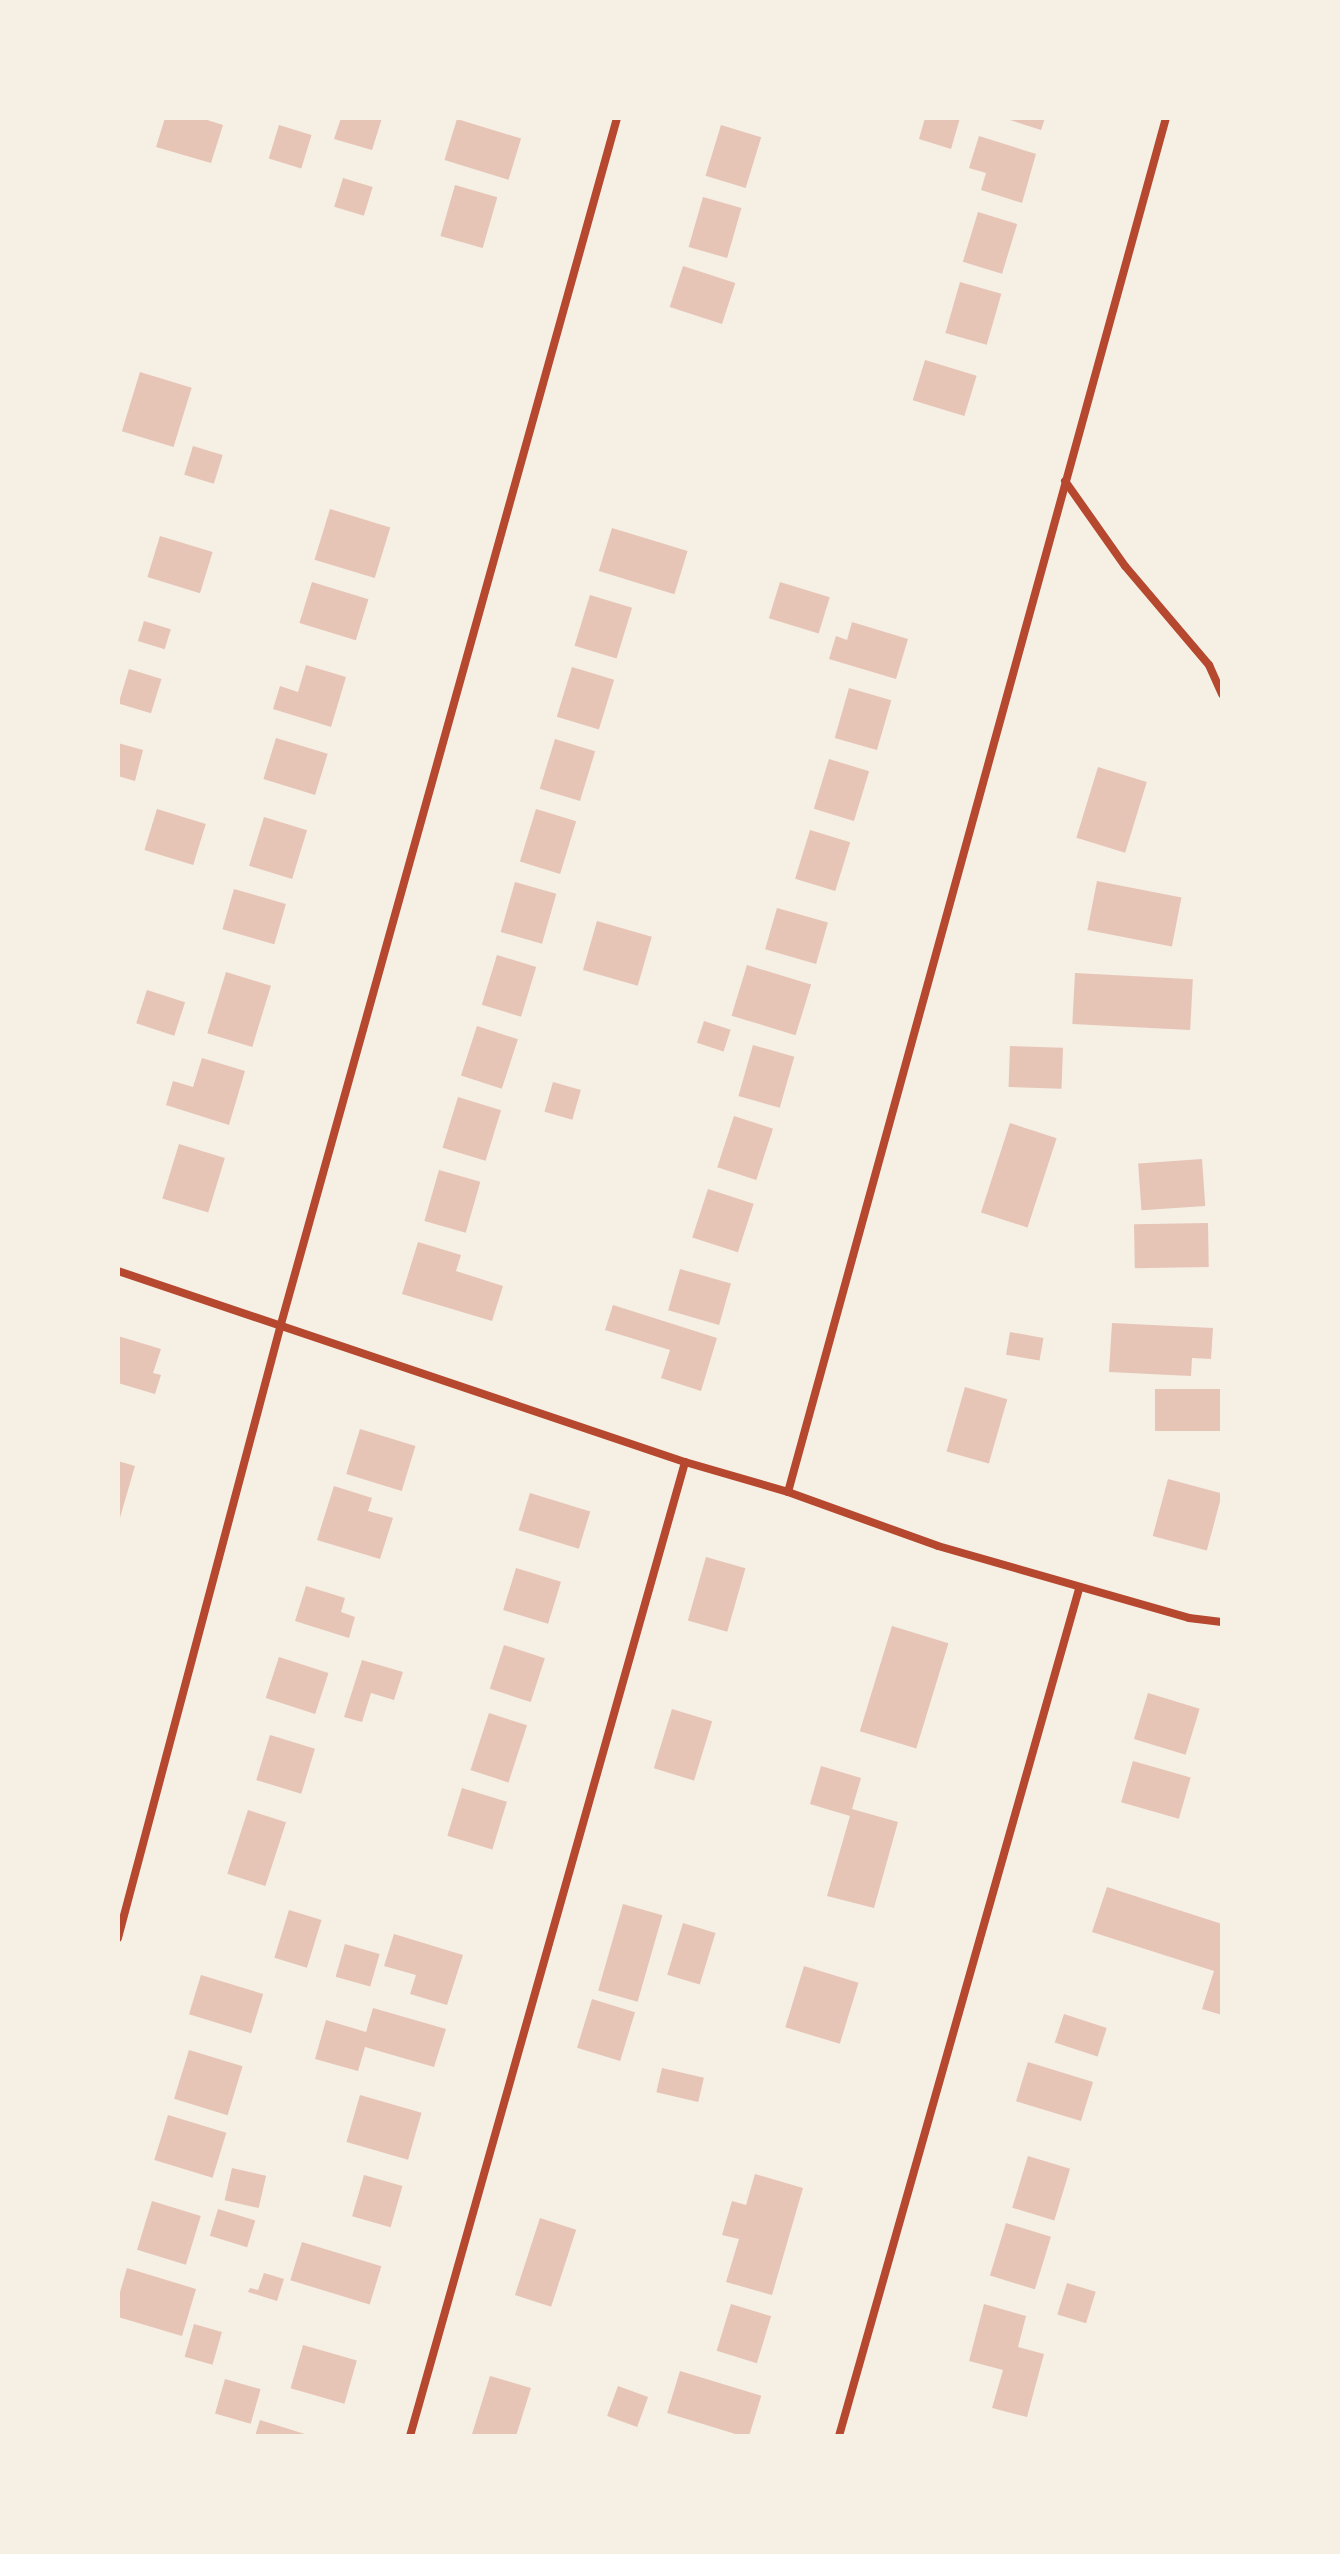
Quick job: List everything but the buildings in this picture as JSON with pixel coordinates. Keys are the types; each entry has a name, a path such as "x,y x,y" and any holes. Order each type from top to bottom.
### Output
{"street":[{"path":"118,1938 281,1324 617,118"},
{"path":"788,1492 1166,118"},
{"path":"1065,481 1125,566 1209,665 1222,694"},
{"path":"118,1271 685,1462 788,1492 938,1546 1079,1589 1189,1618 1222,1622"},
{"path":"410,2436 685,1462"},
{"path":"839,2436 1079,1589"}]}
